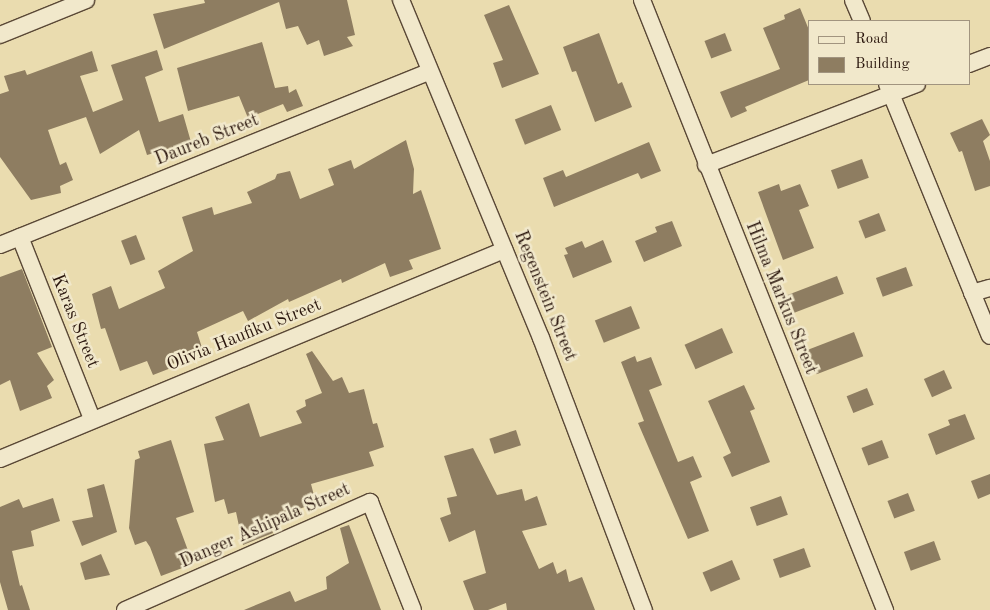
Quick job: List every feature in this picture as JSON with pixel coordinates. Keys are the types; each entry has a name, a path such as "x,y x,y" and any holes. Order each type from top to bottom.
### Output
{"street":[{"path":"0,35 86,0"},
{"name":"Regenstein Street","path":"401,0 429,72 504,250 644,610"},
{"name":"Hilma Markus Street","path":"642,0 706,165 885,610"},
{"path":"853,0 862,20"},
{"path":"970,64 990,56"},
{"name":"Daureb Street","path":"0,245 429,72"},
{"path":"706,165 889,89 911,85"},
{"path":"889,89 990,336"},
{"name":"Karas Street","path":"20,236 92,420"},
{"name":"Olivia Haufiku Street","path":"0,459 504,250"},
{"path":"972,293 990,288"},
{"name":"Danger Ashipala Street","path":"125,610 370,502 413,610"}],"building":[{"path":"204,0 347,0 355,35 347,37 353,46 324,56 319,40 307,45 298,26 286,29 279,2 164,49 153,14 205,3"},
{"path":"509,5 539,74 502,88 493,63 503,60 484,15"},
{"path":"800,8 808,28 808,80 745,107 747,111 731,118 720,92 780,69 763,28 785,19 784,15"},
{"path":"599,33 618,84 622,82 632,107 595,122 576,71 572,72 563,47"},
{"path":"725,33 732,51 711,59 704,41"},
{"path":"262,42 275,88 288,86 289,93 296,89 303,106 287,112 283,104 248,118 239,96 188,111 177,68"},
{"path":"157,50 163,70 145,77 159,122 183,114 191,142 147,155 139,130 100,154 86,117 48,130 60,165 66,162 73,180 60,186 61,193 31,200 0,157 0,94 9,91 4,76 25,70 27,75 92,51 98,71 80,76 93,112 123,100 111,65"},
{"path":"551,105 561,130 525,145 515,120"},
{"path":"982,119 990,135 983,141 990,161 990,186 975,191 962,151 959,152 950,133"},
{"path":"406,140 414,169 413,194 421,190 441,249 409,260 413,269 390,277 385,263 342,283 341,279 289,302 288,299 248,321 243,311 197,332 204,354 169,365 171,368 153,375 147,361 120,371 105,328 101,329 92,294 111,286 119,309 165,288 158,271 193,251 182,217 212,207 214,215 252,203 247,192 275,179 277,174 290,171 300,199 334,185 328,169 351,160 354,169"},
{"path":"649,142 661,171 641,179 638,173 554,207 543,178 563,170 566,177"},
{"path":"862,159 869,178 838,189 831,170"},
{"path":"779,184 781,191 800,184 809,206 799,210 814,248 783,260 758,192"},
{"path":"879,213 886,231 865,239 858,221"},
{"path":"672,221 682,246 644,262 635,241 657,232 655,227"},
{"path":"136,235 145,259 130,265 121,241"},
{"path":"603,240 612,262 573,278 564,255 568,254 565,248 582,241 585,248"},
{"path":"906,267 913,286 883,297 876,278"},
{"path":"22,269 52,347 37,353 54,380 47,386 52,398 20,411 10,380 0,385 0,277"},
{"path":"837,276 844,294 794,313 788,295"},
{"path":"631,306 640,328 604,343 595,321"},
{"path":"722,328 733,353 696,369 685,345"},
{"path":"854,332 863,356 817,374 807,350"},
{"path":"312,351 333,381 342,377 349,393 364,389 373,424 377,423 384,447 369,452 374,466 311,484 316,503 268,520 273,533 243,545 236,512 228,514 224,499 215,502 204,444 224,440 215,417 249,403 260,437 302,423 296,411 306,406 305,400 322,393 306,354"},
{"path":"635,356 637,362 651,357 662,385 649,390 678,462 693,456 702,477 690,482 709,531 688,539 638,423 644,421 621,362"},
{"path":"944,370 952,388 932,397 924,379"},
{"path":"744,385 755,409 750,411 770,462 732,477 723,457 731,453 708,401"},
{"path":"867,388 874,405 853,413 847,396"},
{"path":"965,414 975,439 936,455 928,434 950,425 948,420"},
{"path":"516,430 521,445 494,454 489,439"},
{"path":"171,440 194,512 176,518 193,564 161,576 146,541 135,545 129,528 135,460 140,458 138,451"},
{"path":"882,440 889,458 868,466 861,448"},
{"path":"473,448 497,495 522,489 525,501 537,496 547,525 522,531 539,569 553,562 557,574 566,569 569,582 582,577 595,610 507,610 506,603 488,610 474,610 463,581 486,573 475,530 449,542 440,518 451,514 447,498 457,496 444,456"},
{"path":"990,474 990,494 978,499 971,481"},
{"path":"104,484 117,532 82,546 72,521 93,517 87,489"},
{"path":"908,493 915,511 894,519 887,501"},
{"path":"781,496 788,515 757,526 750,507"},
{"path":"53,498 60,521 31,531 34,546 12,551 20,586 22,585 30,610 8,610 0,582 0,507 19,499 23,508"},
{"path":"349,525 381,610 244,610 290,591 295,602 327,589 326,577 349,563 340,528"},
{"path":"934,541 941,560 911,571 904,552"},
{"path":"804,548 811,567 780,578 773,559"},
{"path":"101,554 110,575 85,580 80,563"},
{"path":"732,560 740,579 711,592 703,573"}]}
